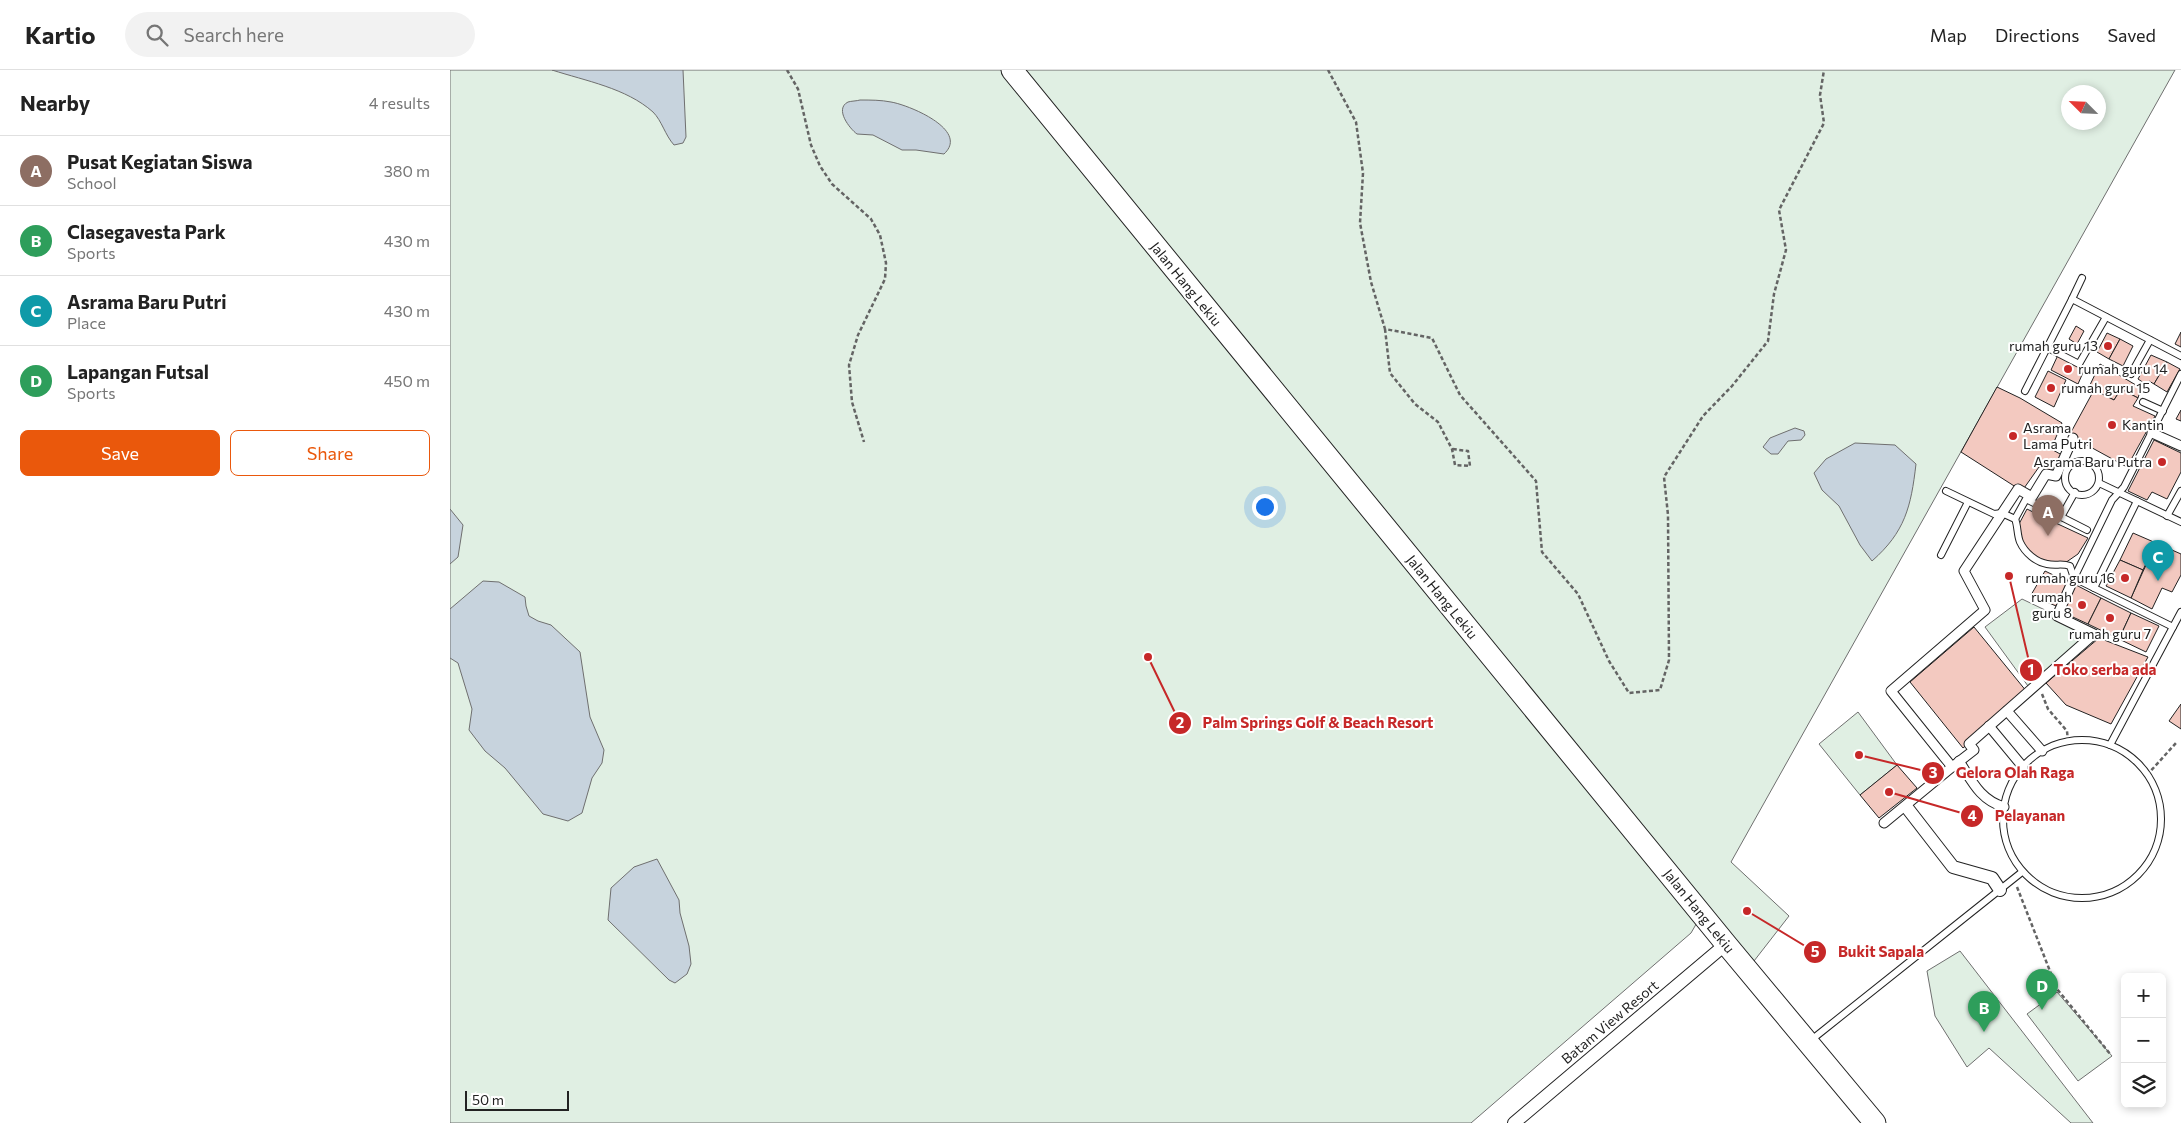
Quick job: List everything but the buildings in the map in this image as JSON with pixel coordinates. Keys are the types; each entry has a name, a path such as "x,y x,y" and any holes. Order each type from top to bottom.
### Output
{"highway":[{"name":"Jalan Hang Lekiu","path":"1012,70 1726,944 1875,1123"}],"street":[{"path":"2152,433 2181,446"},
{"path":"2004,807 1990,803 1890,690 1985,610 1964,571 2018,489 2032,497 2046,474 2056,476 2073,438"},
{"path":"1884,823 1974,750 1969,744 2094,634 2057,616 2074,578"},
{"path":"2007,711 2042,751"},
{"path":"1989,726 2023,767"},
{"path":"1908,809 1953,867 1992,878 2000,890"},
{"name":"Batam View Resort","path":"1514,1123 1726,944"}],"lane":[{"path":"2024,391 2048,348 2082,278"},
{"path":"2072,299 2181,356"},
{"path":"2048,348 2079,364 2106,316"},
{"path":"2130,374 2150,340"},
{"path":"2074,578 2112,500 2124,487 2181,374"},
{"path":"2143,402 2163,411"},
{"path":"2099,483 2091,494 2083,495 2075,492 2067,483 2065,474 2074,463 2083,461 2091,464 2095,469 2099,483 2181,522"},
{"path":"1946,491 1994,514 2002,514 2015,519"},
{"path":"2168,516 2181,491"},
{"path":"2061,517 2075,492"},
{"path":"2088,530 2026,499 2015,519 2020,542 2030,555 2040,562 2055,566 2064,564 2070,566 2074,578 2173,628"},
{"path":"1941,555 1968,502"},
{"path":"2094,588 2137,502"},
{"path":"2110,745 2181,612"},
{"path":"2093,741 2110,745 2128,755 2147,775 2153,786 2159,806 2160,826 2156,846 2146,864 2133,880 2116,891 2096,897 2076,898 2056,894 2044,888 2022,872 2012,858 2006,842 2003,824 2008,790 2023,767 2042,751 2068,742 2093,741"},
{"path":"1809,1042 2022,872"}],"path":[{"path":"787,70 798,89 811,145 820,166 832,184 871,219 880,235 886,263 885,279 858,335 849,365 852,402 864,442"},
{"path":"1328,70 1356,122 1363,173 1360,223 1370,282 1385,329 1390,373 1415,404 1438,422 1452,449 1455,465 1470,466 1468,451 1452,449"},
{"path":"1385,329 1432,338 1460,395 1536,481 1542,552 1578,594 1609,661 1629,693 1660,690 1669,660 1668,515 1664,476 1703,416 1732,386 1768,341 1774,294 1786,250 1778,210 1824,123 1820,95 1824,70"},
{"path":"2039,683 2048,709 2067,730 2068,742"},
{"path":"2147,775 2176,743"},
{"path":"2014,879 2057,989 2111,1055"}],"green space":[{"path":"450,70 2175,70 1731,862 1789,916 1754,961 1706,907 1691,933 1471,1123 450,1123"},
{"path":"2022,599 2091,632 2028,686 1985,627"},
{"path":"1858,712 1897,765 1860,795 1819,744"},
{"path":"1960,951 2093,1123 2071,1123 1989,1048 1967,1067 1935,1016 1927,971"},
{"path":"2057,992 2112,1056 2078,1081 2027,1014"}],"shaded area":[{"path":"552,70 683,70 686,137 683,143 674,145 653,112 631,97 605,86"},
{"path":"860,100 891,102 923,113 943,128 949,136 950,145 944,154 902,150 873,135 857,134 847,124 843,109 844,105 848,102"},
{"path":"1795,428 1804,431 1805,435 1801,440 1788,441 1778,454 1771,454 1763,447 1770,438"},
{"path":"1855,443 1895,445 1916,464 1912,493 1904,518 1892,540 1872,561 1860,545 1839,506 1822,490 1814,473 1826,459"},
{"path":"450,509 463,525 458,557 450,564"},
{"path":"483,581 499,582 525,597 529,616 551,625 580,652 590,717 604,750 602,763 592,778 582,813 568,821 543,814 505,768 485,751 469,730 472,709 458,663 450,658 450,609"},
{"path":"657,859 679,900 680,913 689,946 691,964 687,974 675,983 669,980 608,920 611,888 634,867"}],"place":[{"name":"rumah guru 13","path":"2108,346"},
{"name":"rumah guru 14","path":"2068,369"},
{"name":"rumah guru 15","path":"2051,388"},
{"name":"Kantin","path":"2112,425"},
{"name":"Asrama Lama Putri","path":"2013,436"},
{"name":"Asrama Baru Putra","path":"2162,462"},
{"name":"Pusat Kegiatan Siswa","path":"2048,536"},
{"name":"Toko serba ada","path":"2009,576"},
{"name":"rumah guru 16","path":"2125,578"},
{"name":"Asrama Baru Putri","path":"2158,581"},
{"name":"rumah guru 8","path":"2082,605"},
{"name":"rumah guru 7","path":"2110,618"},
{"name":"Palm Springs Golf & Beach Resort","path":"1148,657"},
{"name":"Gelora Olah Raga","path":"1859,755"},
{"name":"Pelayanan","path":"1889,792"},
{"name":"Bukit Sapala","path":"1747,911"},
{"name":"Lapangan Futsal","path":"2042,1010"},
{"name":"Clasegavesta Park","path":"1984,1032"}]}
